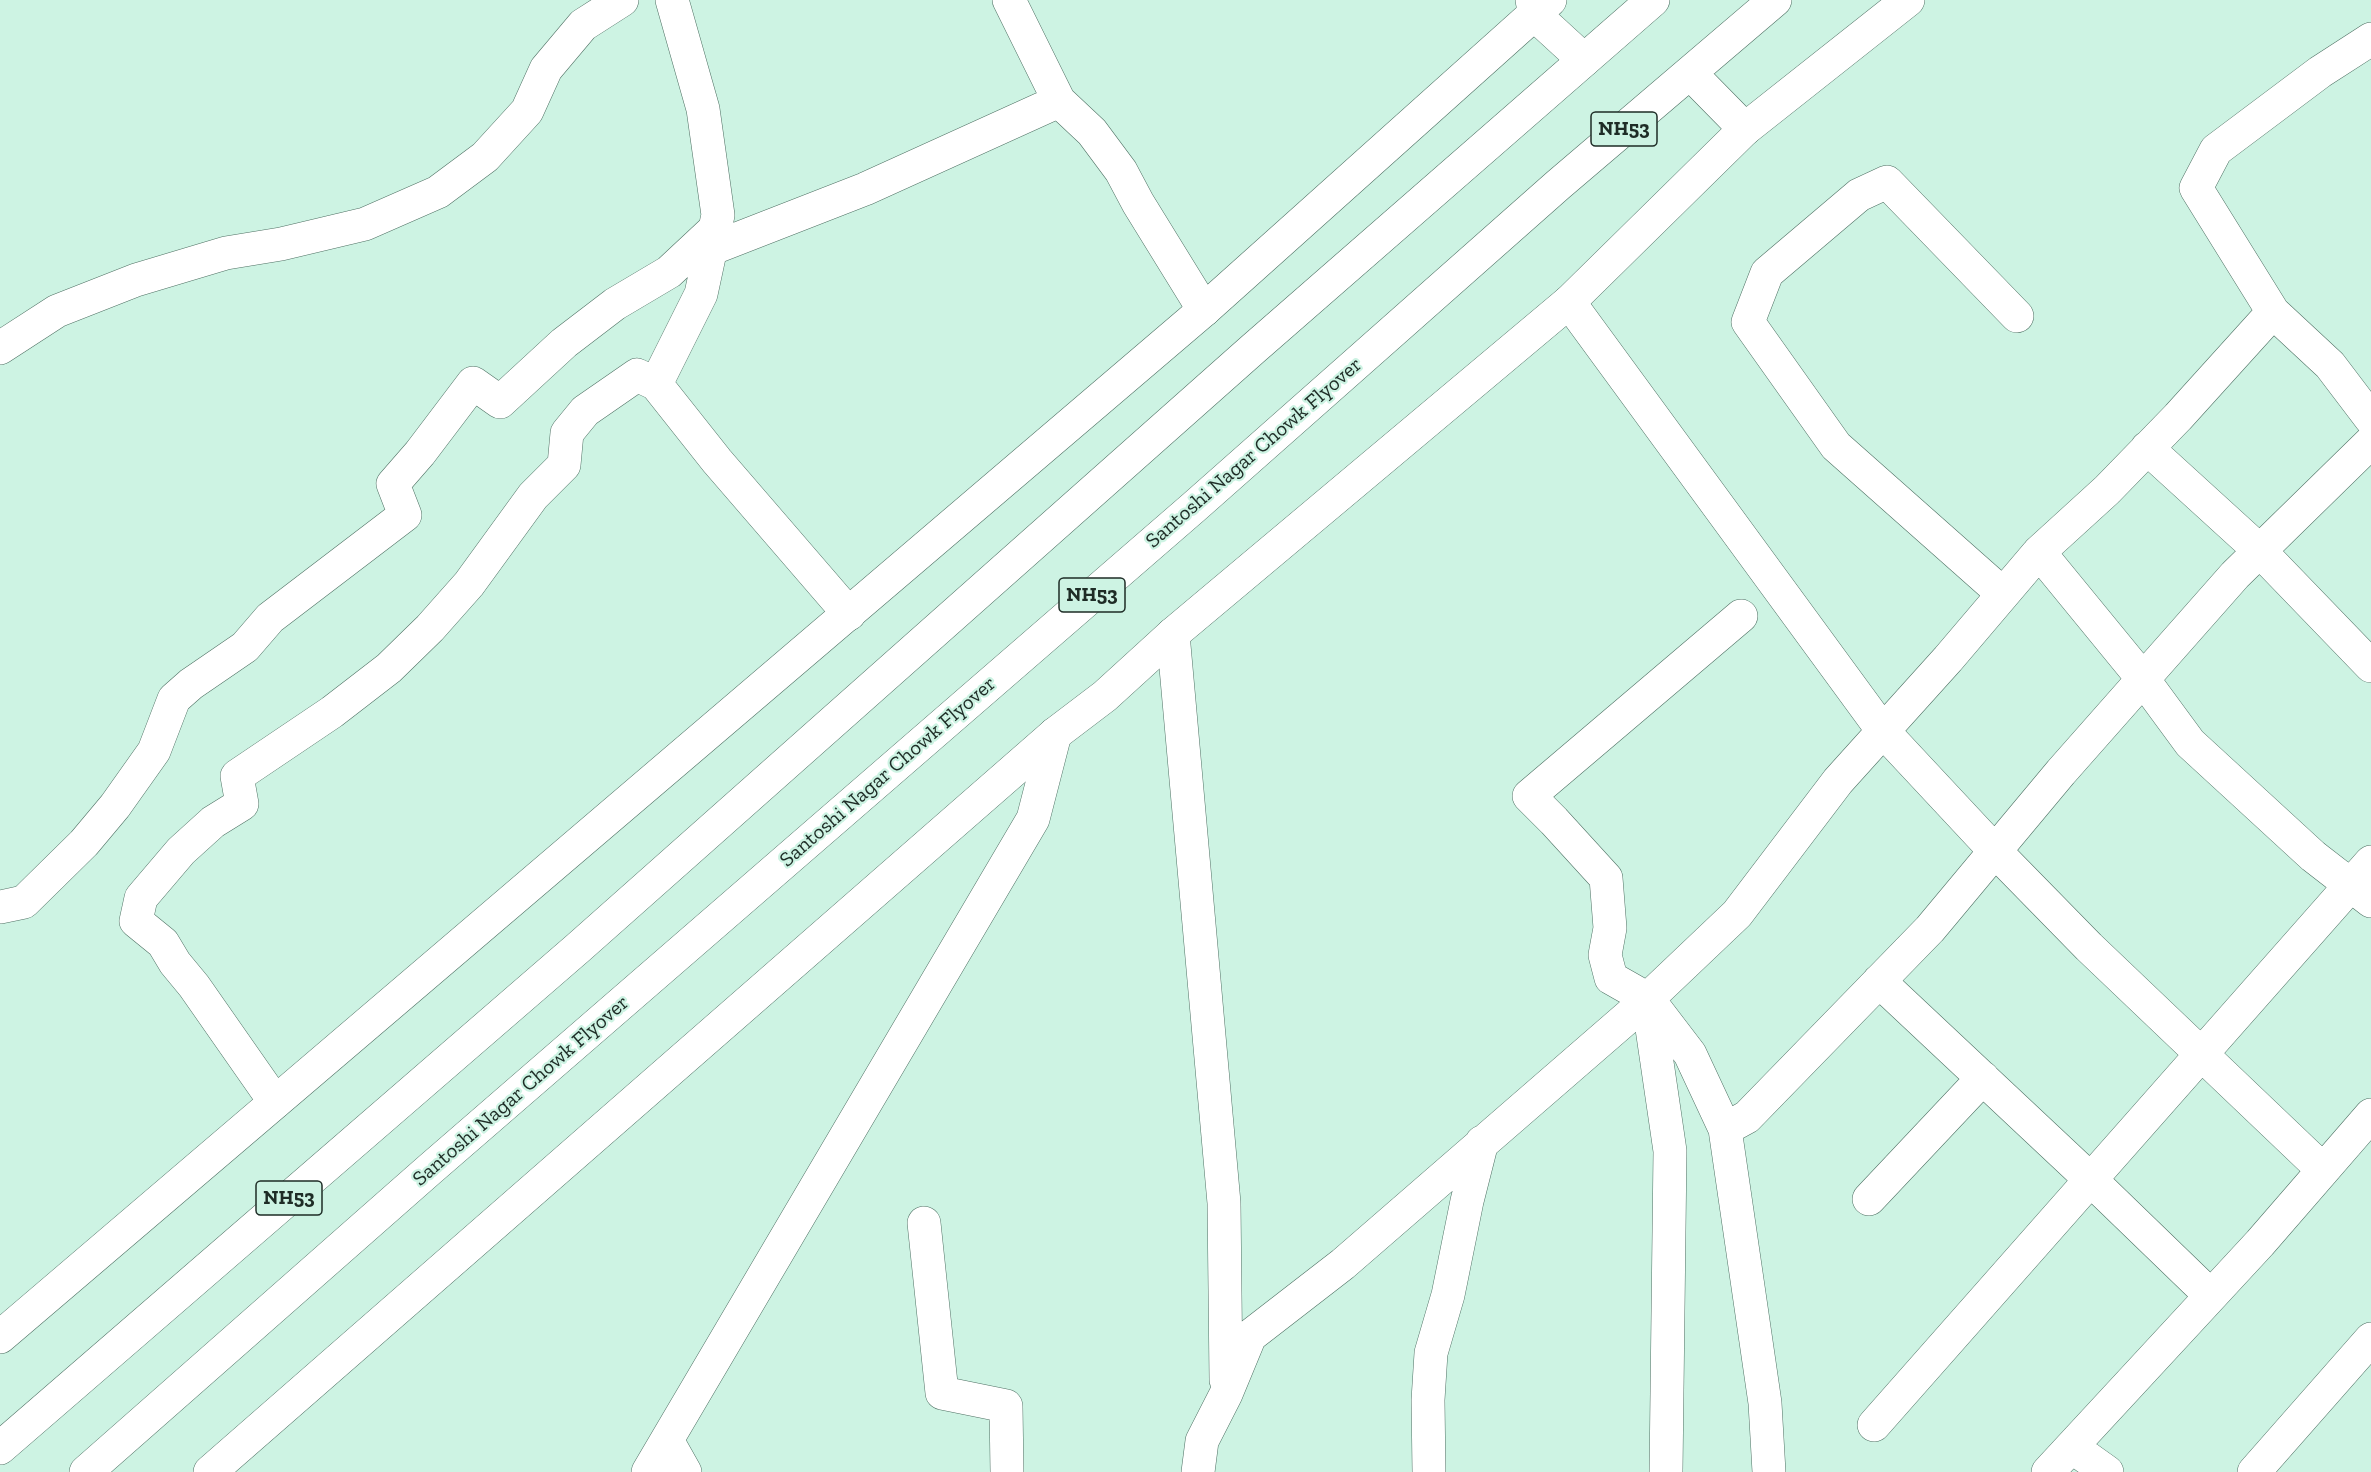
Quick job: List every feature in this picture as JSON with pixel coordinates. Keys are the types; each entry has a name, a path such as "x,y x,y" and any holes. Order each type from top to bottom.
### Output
{"main road":[{"path":"0,348 57,311 135,280 226,253 281,244 365,224 438,192 485,157 527,111 546,69 583,25 622,0"},
{"path":"656,384 701,294 718,216 703,109 672,0"},
{"path":"1009,0 1059,101 1092,132 1121,171 1204,310"},
{"name":"NH53","path":"0,1448 578,948 1245,356 1653,0"},
{"name":"NH53","path":"1690,73 1775,0"},
{"path":"210,1472 1055,734 1105,696 1173,634 1569,302 1745,129 1908,0"},
{"path":"0,1337 1204,310 1539,5 1584,60"},
{"path":"2371,39 2320,72 2216,150 2196,188 2273,312 2330,365 2371,419"},
{"path":"1690,73 1745,129"},
{"name":"Santoshi Nagar Chowk Flyover","path":"86,1472 624,1001 1194,507 1558,185 1690,73"},
{"path":"0,907 24,902 103,821 154,751 174,699 191,684 244,647 270,618 405,515 393,484 420,453 473,383 501,402 564,343 615,304 669,272 713,239 855,193 1059,101"},
{"path":"2003,594 1836,446 1748,322 1767,273 1859,195 1887,182 2017,316"},
{"path":"1569,302 1883,731 1995,851 2200,1055 2323,1170"},
{"path":"1198,1472 1202,1441 1226,1394 1250,1336 1343,1264 1647,999 1737,914 1838,781 2039,552 2106,490 2147,448 2273,312"},
{"path":"275,1102 194,986 174,963 163,943 136,921 141,898 181,851 213,822 242,804 237,777 332,712 389,668 430,628 469,584 533,496 564,465 567,433 585,411 637,375 656,384 717,461 849,614"},
{"path":"1725,1129 1747,1117 1930,929 2143,679 2235,575 2371,442"},
{"path":"2147,448 2259,551 2371,666"},
{"path":"1874,1425 2200,1055 2365,882 2313,856 2190,743 2143,679 2039,552"},
{"path":"1741,616 1529,796 1606,878 1610,928 1605,955 1611,978 1647,999 1690,1054 1725,1129 1765,1403 1769,1472"},
{"path":"1173,634 1224,1203 1226,1394"},
{"path":"648,1472 1033,819 1055,734"},
{"path":"1880,981 2210,1295"},
{"path":"1647,999 1670,1151 1666,1472"},
{"path":"1869,1199 1983,1078"},
{"path":"2048,1472 2371,1115"},
{"path":"1429,1472 1428,1400 1431,1353 1448,1295 1467,1201 1482,1142"},
{"path":"924,1223 942,1393 1006,1406 1007,1472"},
{"path":"2254,1472 2371,1339"},
{"path":"667,1440 685,1472"},
{"path":"2072,1447 2107,1472"}]}
